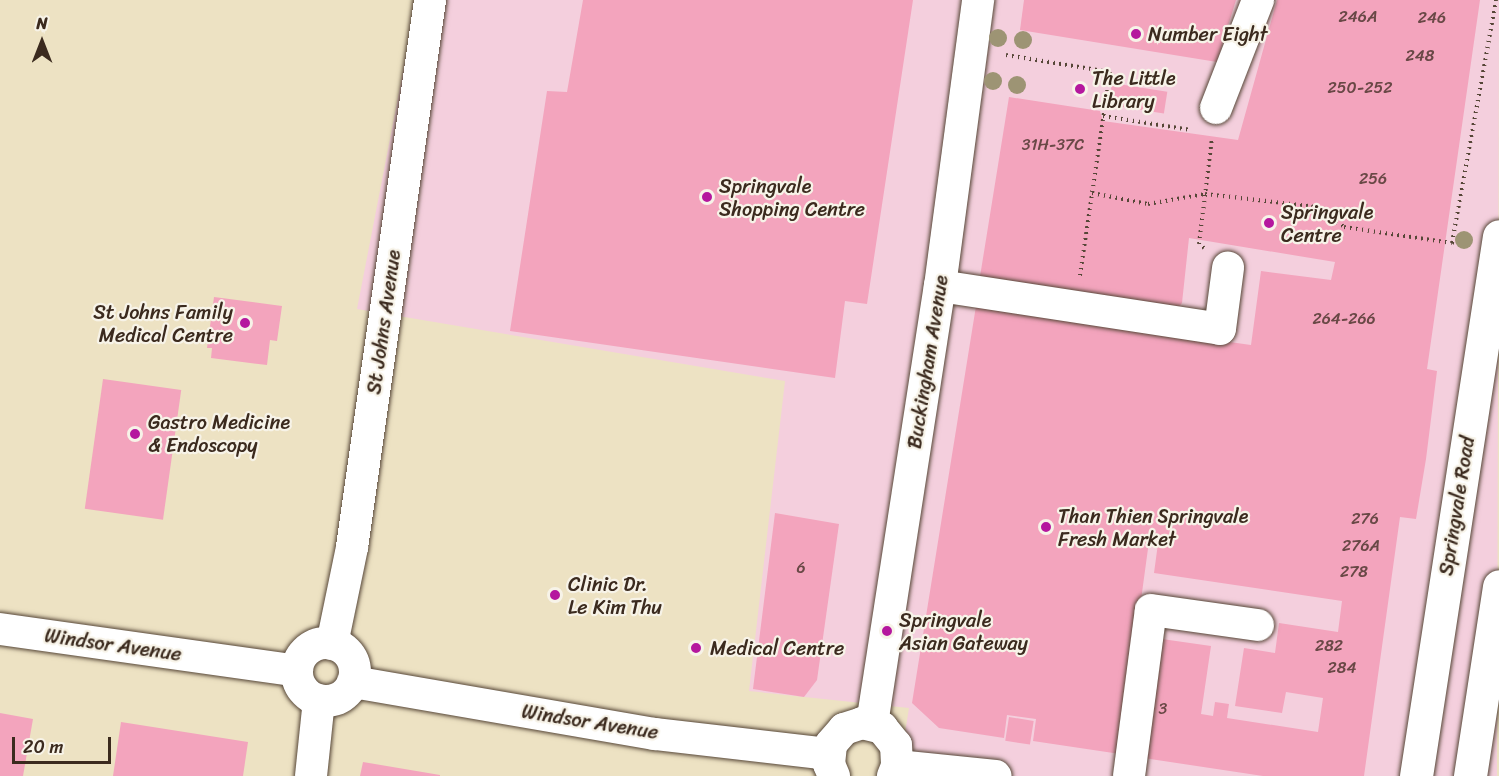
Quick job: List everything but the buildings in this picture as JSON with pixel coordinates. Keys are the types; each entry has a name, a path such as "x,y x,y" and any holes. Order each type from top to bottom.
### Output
{"highway":[{"name":"Springvale Road","path":"1416,776 1499,236"},
{"path":"1470,776 1499,586"}],"street":[{"name":"St Johns Avenue","path":"333,644 352,547 430,0"},
{"name":"Buckingham Avenue","path":"872,724 940,286 978,0"},
{"path":"1212,128 1258,0"},
{"path":"940,286 1220,329 1228,268"},
{"path":"1128,776 1151,610 1258,625"},
{"name":"Windsor Avenue","path":"0,629 297,671"},
{"path":"333,644 349,654 354,663 353,682 339,698 319,700 303,690 297,671 308,649 333,644"},
{"name":"Windsor Avenue","path":"353,682 831,765"},
{"path":"311,776 319,700"},
{"path":"831,765 844,729 872,724 882,728 896,745 895,771 995,776"}],"path":[{"path":"1452,243 1496,0"},
{"path":"1006,55 1110,72 1076,307"},
{"path":"1103,116 1212,128 1199,244 1228,268"},
{"path":"1092,193 1148,204 1205,194 1311,206 1344,227 1452,243 1466,235"}],"shaded area":[{"path":"417,0 1499,0 1497,776 898,776 909,708 749,691 785,381 357,309"}],"place":[{"name":"Number Eight","path":"1136,34"},
{"name":"The Little Library","path":"1080,89"},
{"name":"Springvale Shopping Centre","path":"707,197"},
{"name":"Springvale Centre","path":"1269,223"},
{"name":"St Johns Family Medical Centre","path":"245,323"},
{"name":"Gastro Medicine & Endoscopy","path":"135,434"},
{"name":"Than Thien Springvale Fresh Market","path":"1046,527"},
{"name":"Clinic Dr. Le Kim Thu","path":"555,595"},
{"name":"Springvale Asian Gateway","path":"887,631"},
{"name":"Medical Centre","path":"696,648"}]}
